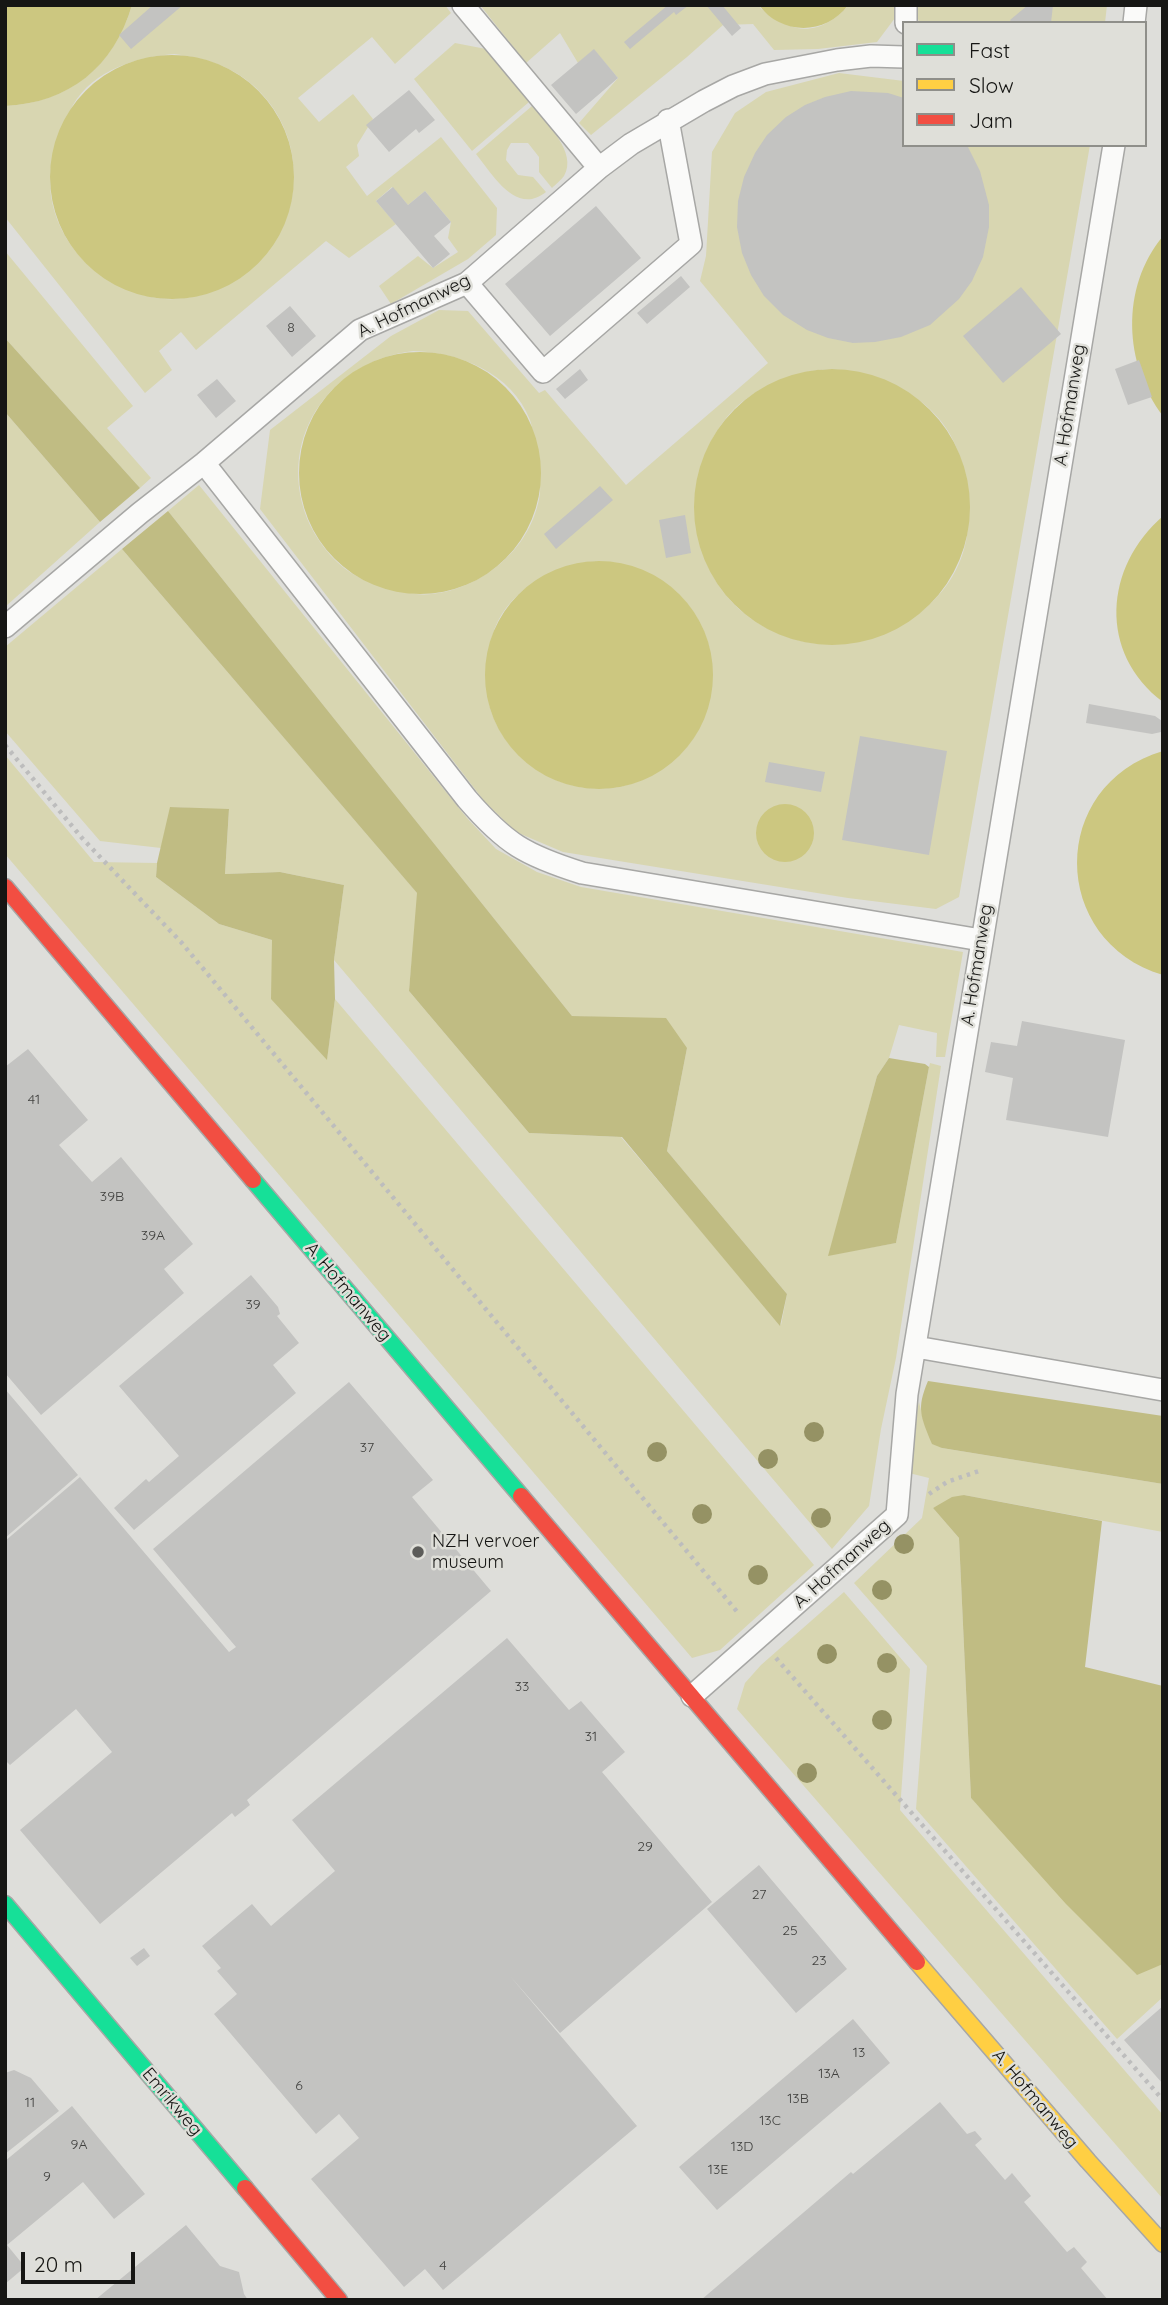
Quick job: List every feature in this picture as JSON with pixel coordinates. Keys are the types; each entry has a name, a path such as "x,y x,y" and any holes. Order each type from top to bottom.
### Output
{"street":[{"name":"A. Hofmanweg","path":"5,887 1087,2161 1163,2244"},
{"name":"Emrikweg","path":"5,1904 340,2300"}],"lane":[{"path":"463,5 599,168"},
{"name":"A. Hofmanweg","path":"5,627 360,330 467,283 599,168 668,120 733,86 765,74 837,60 902,53"},
{"path":"467,283 542,372 691,244 668,120"},
{"name":"A. Hofmanweg","path":"691,1696 897,1515 907,1394 1114,147"},
{"path":"204,463 467,799 508,842 541,859 582,873 981,940"},
{"path":"916,1347 1163,1390"}],"path":[{"path":"5,745 82,838 108,862 123,882 181,942 758,1637 1163,2100"},
{"path":"897,1515 947,1482 979,1471"}],"shaded area":[{"path":"5,5 132,5 114,47 86,78 49,98 5,106"},
{"path":"132,5 445,5 451,13 395,64 372,37 298,98 319,122 353,94 373,119 357,145 359,156 346,167 367,196 441,137 497,208 496,235 468,259 391,304 379,286 418,256 433,268 458,252 448,238 451,222 425,191 408,205 392,187 376,201 396,224 349,258 326,241 196,350 181,332 159,351 172,370 145,393 5,217 5,106 49,98 69,89 101,63 124,27","holes":["174,54 218,64 238,74 256,88 276,112 288,138 294,166 292,194 285,222 271,246 251,268 226,285 208,293 164,299 140,294 112,282 83,259 71,245 55,213 50,171 71,109 92,83 104,74 131,62"]},
{"path":"480,5 759,5 784,23 804,29 825,24 848,5 895,5 895,18 877,42 818,49 774,50 753,24 723,25 591,135 579,123 618,78 594,50 578,63 560,33 526,63"},
{"path":"759,5 848,5 828,22 803,28 779,22"},
{"path":"915,5 1107,5 1105,21 919,21"},
{"path":"455,43 486,49 529,102 472,151 414,79"},
{"path":"172,55 196,57 219,64 230,69 258,91 280,119 285,130 292,153 292,201 285,224 280,235 258,263 230,285 219,290 196,297 172,299 148,297 125,290 114,285 86,263 64,235 59,224 52,201 50,177 52,153 59,130 64,119 86,91 114,69 125,64 148,57"},
{"path":"839,73 902,81 902,147 1090,147 959,897 936,909 848,898 563,852 516,832 484,801 260,509 270,430 391,336 439,310 468,311 539,393 545,390 626,485 768,363 700,281 706,256 712,152 735,113 766,92","holes":["413,351 430,352 482,368 511,390 522,404 532,429 540,493 527,531 503,562 470,583 451,590 426,594 408,593 372,583 344,568 331,556 310,525 300,494 299,465 304,437 316,411 333,389 356,371 383,358","824,369 845,370 886,381 923,403 938,418 959,454 968,527 963,553 953,576 938,596 920,612 899,626 876,636 851,642 818,644 780,634 739,609 720,586 706,560 698,531 696,501 700,472 710,443 736,407 771,384","593,561 618,563 671,587 683,598 701,625 711,654 712,670 704,716 687,747 670,763 647,777 624,786 601,789 577,787 534,768 516,752 501,733 491,711 489,698 492,637 507,607 531,584 561,569"]},
{"path":"532,106 564,148 567,167 564,176 552,188 539,172 539,157 528,143 511,143 506,160 518,175 533,177 546,192 535,198 525,199 506,190 476,154"},
{"path":"1163,236 1163,416 1140,373 1132,326 1139,279"},
{"path":"5,251 133,406 107,428 151,478 140,488 5,338"},
{"path":"5,338 140,488 100,522 5,412"},
{"path":"408,352 432,352 477,366 506,387 521,406 532,427 539,449 539,497 532,519 521,540 506,559 477,580 455,589 432,594 408,594 363,580 343,567 326,550 313,530 304,508 299,485 299,461 313,416 326,396 343,379 363,366 385,357"},
{"path":"832,369 872,375 897,385 919,400 939,420 954,442 964,467 970,507 964,547 954,572 939,594 919,614 897,629 872,639 832,645 792,639 767,629 745,614 725,594 710,572 700,547 694,507 700,467 710,442 725,420 745,400 767,385 792,375"},
{"path":"5,412 100,522 5,607"},
{"path":"199,485 467,818 496,849 537,872 581,887 963,952 945,1057 936,1057 937,1033 899,1025 889,1058 877,1076 829,1255 896,1243 930,1063 941,1066 896,1358 869,1506 832,1549 334,960 344,885 280,872 225,874 229,810 171,807 161,848 100,841 5,731 5,647 122,549 418,894 409,991 529,1133 621,1137 781,1325 787,1294 667,1151 687,1048 593,1017 572,1016 168,511"},
{"path":"168,511 572,1016 666,1018 687,1048 667,1151 787,1294 780,1326 622,1137 529,1133 409,991 417,893 122,549"},
{"path":"1163,516 1163,702 1142,682 1127,659 1119,635 1116,610 1120,584 1129,560 1143,537"},
{"path":"599,561 621,563 643,570 662,580 687,603 708,642 713,675 711,697 704,719 694,738 671,763 632,784 599,789 577,787 555,780 536,770 511,747 490,708 485,675 487,653 494,631 504,612 527,587 566,566"},
{"path":"1163,751 1163,975 1126,957 1099,930 1083,898 1077,863 1082,828 1098,796 1125,769"},
{"path":"5,755 94,862 157,863 156,877 219,924 272,940 272,999 327,1059 335,999 814,1565 720,1650 692,1658 5,854"},
{"path":"785,804 806,812 814,833 806,854 785,862 764,854 756,833 764,812"},
{"path":"170,807 229,809 225,874 280,872 344,885 334,960 335,999 327,1060 271,999 272,940 219,924 156,877"},
{"path":"889,1058 929,1067 896,1243 828,1256 877,1076"},
{"path":"928,1381 1163,1416 1163,1484 942,1448 932,1444 921,1413"},
{"path":"919,1402 924,1423 942,1448 1163,1484 1163,1532 964,1495 933,1508 959,1538 971,1798 1136,1974 1163,1964 1163,1997 1117,2039 916,1809 927,1666 854,1583 922,1518 929,1478 909,1473 911,1436"},
{"path":"964,1495 1102,1521 1085,1667 1163,1686 1163,1964 1137,1975 1066,1904 971,1798 959,1538 933,1508 952,1497"},
{"path":"844,1592 910,1669 900,1810 1163,2115 1163,2199 737,1709 745,1683 761,1665"}],"building":[{"path":"153,5 183,5 131,49 119,35"},
{"path":"668,5 689,5 676,15 674,12 630,49 624,42"},
{"path":"706,5 722,5 741,28 732,36"},
{"path":"1028,5 1053,5 1051,21 1010,20"},
{"path":"594,49 618,78 576,114 551,85"},
{"path":"409,90 435,120 419,133 416,129 389,152 366,125"},
{"path":"851,91 888,93 902,97 902,147 968,147 980,171 989,205 989,227 983,257 972,281 959,299 930,325 901,337 853,343 807,330 783,315 764,296 742,253 737,227 738,201 744,177 755,153 767,135 786,117 825,97"},
{"path":"393,187 408,205 425,191 451,222 434,236 450,254 433,268 376,201"},
{"path":"596,206 641,258 550,336 505,284"},
{"path":"681,276 690,287 647,324 637,313"},
{"path":"1021,287 1061,334 1003,383 963,336"},
{"path":"290,306 316,336 292,357 266,326"},
{"path":"1139,360 1152,397 1128,405 1115,369"},
{"path":"580,369 588,380 565,399 556,389"},
{"path":"217,379 236,401 216,418 197,395"},
{"path":"600,486 613,500 556,549 544,534"},
{"path":"685,515 691,553 666,558 659,520"},
{"path":"1089,704 1155,716 1162,721 1161,732 1152,734 1086,723"},
{"path":"860,736 947,751 929,855 842,840"},
{"path":"769,762 825,772 821,792 765,782"},
{"path":"1022,1021 1125,1040 1108,1137 1006,1120 1013,1078 985,1072 991,1042 1017,1046"},
{"path":"28,1049 88,1120 59,1145 92,1182 121,1157 193,1244 164,1269 184,1293 41,1415 5,1373 5,1067"},
{"path":"251,1275 278,1307 280,1314 277,1316 299,1343 273,1365 296,1393 134,1530 114,1508 146,1479 149,1482 179,1456 119,1386"},
{"path":"349,1382 433,1480 412,1497 491,1591 247,1800 250,1805 235,1817 232,1813 100,1924 20,1830 112,1752 76,1709 10,1765 5,1760 5,1541 80,1477 229,1652 236,1647 153,1549"},
{"path":"5,1389 78,1475 5,1538"},
{"path":"507,1638 569,1710 581,1701 625,1752 602,1772 712,1902 560,2033 510,1976 637,2126 443,2290 425,2269 404,2287 311,2179 359,2138 339,2114 316,2134 214,2014 237,1994 217,1971 221,1968 202,1946 252,1904 271,1926 335,1871 292,1820"},
{"path":"759,1865 847,1969 796,2013 707,1909"},
{"path":"144,1948 150,1956 137,1966 130,1958"},
{"path":"1163,2006 1163,2084 1124,2040"},
{"path":"853,2019 890,2063 717,2210 679,2167"},
{"path":"14,2070 31,2078 59,2111 5,2154 5,2073"},
{"path":"940,2102 967,2134 975,2131 982,2139 975,2145 1005,2180 1012,2173 1031,2196 1024,2202 1067,2252 1074,2247 1087,2262 1081,2268 1108,2300 701,2300 851,2172 853,2174"},
{"path":"72,2106 145,2194 114,2219 83,2182 7,2245 25,2267 5,2284 5,2161"},
{"path":"186,2225 220,2266 239,2272 248,2300 95,2300"}],"traffic: fast":[{"path":"253,1180 521,1496"},
{"path":"5,1904 245,2188"}],"traffic: slow":[{"path":"917,1962 1163,2244"}],"traffic: jam":[{"path":"5,887 253,1180"},
{"path":"521,1496 917,1962"},
{"path":"245,2188 339,2300"}],"place":[{"name":"NZH vervoer museum","path":"418,1552"}]}
